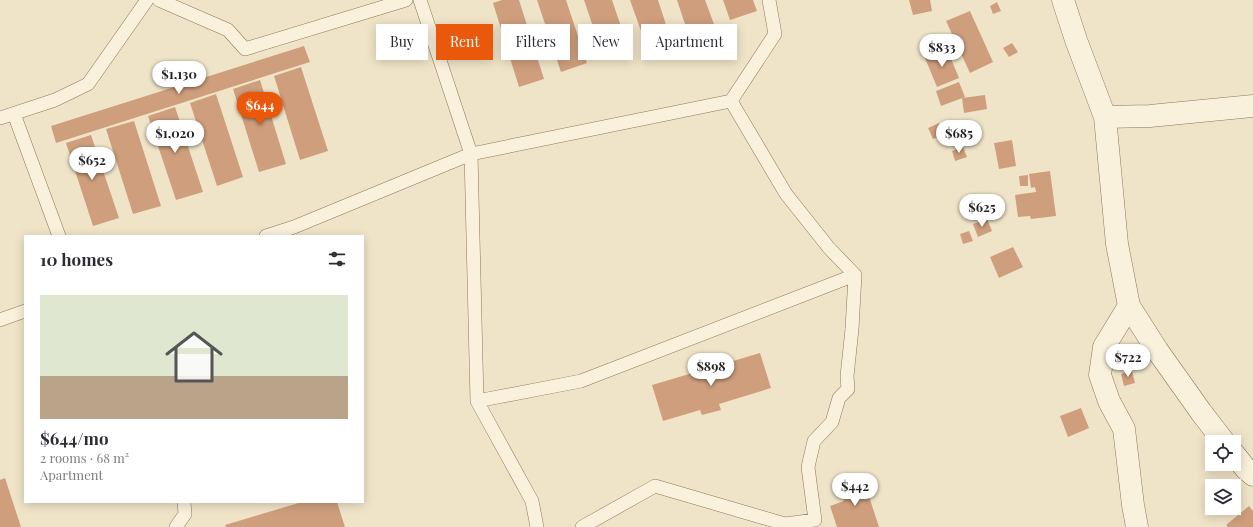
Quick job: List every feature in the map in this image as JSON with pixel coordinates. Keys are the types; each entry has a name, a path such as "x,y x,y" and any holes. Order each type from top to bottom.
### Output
{"street":[{"path":"1063,0 1104,117 1117,244 1129,306 1157,350 1219,435"},
{"path":"1104,117 1150,116 1253,106"},
{"path":"1129,306 1104,347 1100,375 1110,401 1124,429 1132,505 1137,527"},
{"path":"1241,463 1253,475"}],"lane":[{"path":"0,118 55,100 88,84 147,0"},
{"path":"159,0 228,30 245,49 406,0"},
{"path":"420,0 471,154 477,401 532,501 537,527"},
{"path":"270,235 294,228 471,154 731,101 775,34 769,0"},
{"path":"582,527 655,486 785,524 815,520 808,466 814,442 832,422 839,398 848,389 847,376 852,329 855,275 829,248 786,194 731,101"},
{"path":"14,114 59,235"},
{"path":"477,401 581,381 855,275"},
{"path":"0,320 24,311"},
{"path":"176,527 185,514 184,503"}],"building":[{"path":"502,0 519,0 527,24 501,24 501,29 493,3"},
{"path":"537,0 566,0 578,36 578,60 586,60 587,63 561,72 557,60 570,60 570,24 545,24"},
{"path":"584,0 612,0 620,24 592,24"},
{"path":"630,0 658,0 666,24 641,24 641,31"},
{"path":"677,0 705,0 714,24 685,24"},
{"path":"723,0 753,0 757,11 730,20"},
{"path":"909,0 930,0 932,11 913,15"},
{"path":"997,2 1001,11 993,14 990,6"},
{"path":"970,11 993,62 970,73 946,21"},
{"path":"1012,43 1018,52 1009,57 1003,48"},
{"path":"304,46 310,62 56,143 51,126"},
{"path":"947,49 959,78 937,87 925,58"},
{"path":"511,60 538,60 544,79 519,87"},
{"path":"301,67 328,151 300,160 274,76"},
{"path":"260,80 286,164 259,172 233,89"},
{"path":"959,82 965,97 941,106 936,91"},
{"path":"216,94 243,177 217,186 190,103"},
{"path":"985,95 987,109 964,113 962,98"},
{"path":"175,107 203,192 176,200 148,116"},
{"path":"134,121 161,206 133,214 106,129"},
{"path":"939,123 944,135 933,139 928,128"},
{"path":"91,135 119,218 93,226 66,143"},
{"path":"1012,140 1016,166 999,169 994,143"},
{"path":"963,147 967,157 955,161 952,151"},
{"path":"1050,171 1056,216 1031,219 1030,216 1018,217 1015,195 1036,192 1035,187 1031,188 1029,174"},
{"path":"1028,175 1028,186 1020,186 1019,176"},
{"path":"987,219 992,231 978,237 973,224"},
{"path":"969,231 973,241 963,244 960,234"},
{"path":"1013,247 1023,267 999,278 990,257"},
{"path":"760,353 771,388 719,404 721,410 702,415 700,410 663,421 652,385"},
{"path":"1132,371 1135,383 1124,386 1121,374"},
{"path":"1081,408 1089,428 1068,437 1060,416"},
{"path":"5,478 21,527 0,527 0,480"},
{"path":"863,478 879,527 837,527 830,506 844,501 839,486"},
{"path":"299,503 337,503 345,527 226,527 225,525"},
{"path":"1249,506 1253,511 1253,527 1228,527 1226,525 1238,515 1241,515 1241,513"}]}
